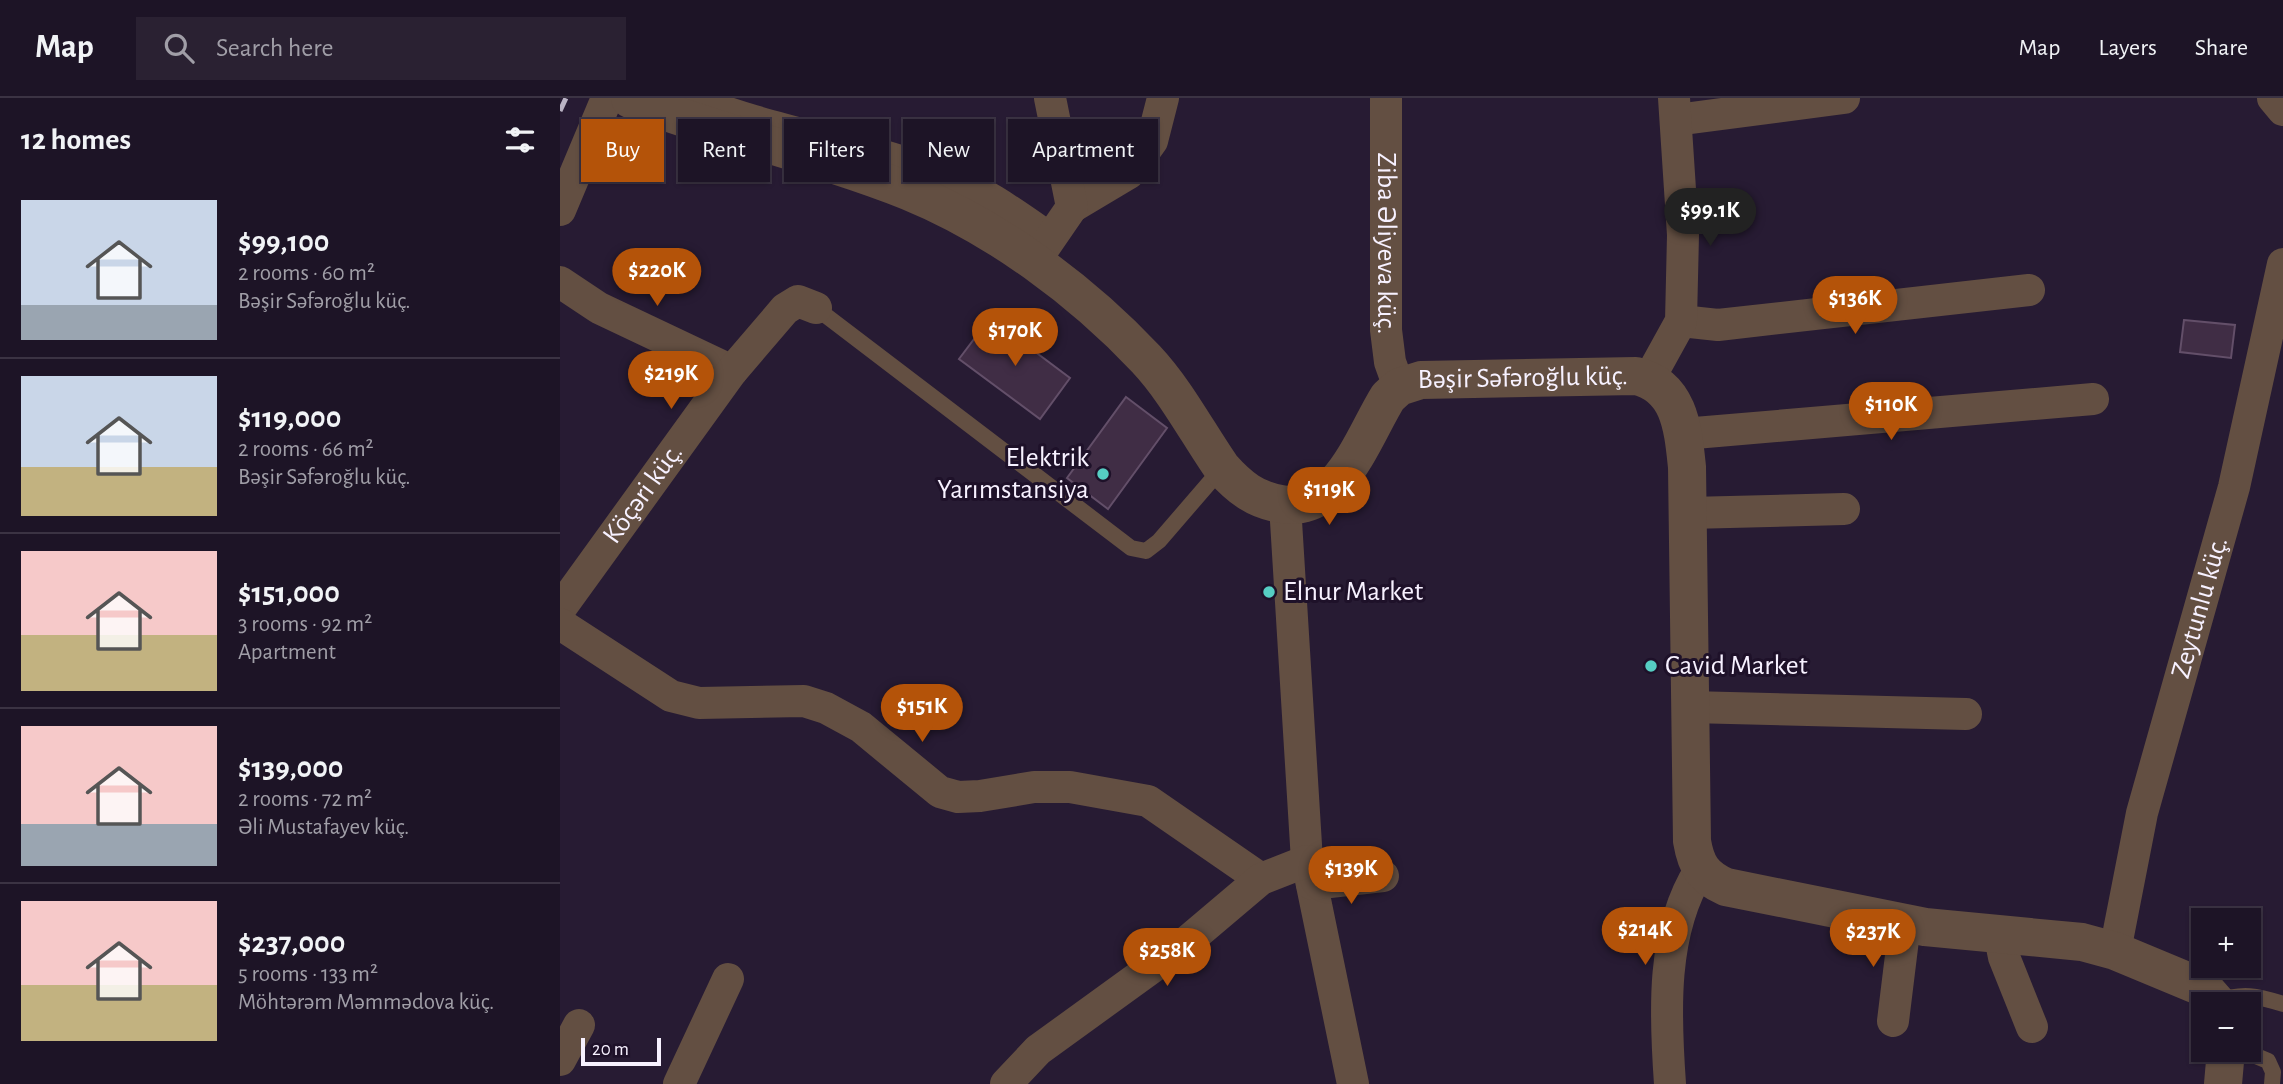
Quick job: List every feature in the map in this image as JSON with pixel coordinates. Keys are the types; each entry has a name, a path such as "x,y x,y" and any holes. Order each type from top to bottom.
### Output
{"street":[{"path":"560,210 607,98"},
{"path":"688,98 769,111 949,178 999,205 1041,250 1072,207 1129,173 1152,141 1163,98"},
{"path":"1050,98 1072,207"},
{"name":"Ziba Əliyeva küç.","path":"1386,98 1386,330 1390,362 1399,387"},
{"path":"1675,109 1844,98"},
{"path":"2273,98 2283,110"},
{"name":"Bəşir Səfəroğlu küç.","path":"630,99 700,125 802,155 908,191 965,219 1041,250 1088,305 1146,359 1222,468 1247,492 1264,501 1284,505 1315,501 1331,489 1388,397 1399,387 1421,380 1636,376 1649,379 1671,398 1683,434 1689,513 1692,841 1700,870"},
{"name":"Bəşir Səfəroğlu küç.","path":"1649,379 1681,321 1683,235 1675,109"},
{"name":"Zeytunlu küç.","path":"2115,951 2143,813 2234,487 2283,264"},
{"path":"560,282 600,309 732,371"},
{"path":"1681,321 1718,325 2029,290"},
{"name":"Köçəri küç.","path":"560,609 732,371 785,309 798,301 816,308"},
{"path":"1683,434 2093,398"},
{"path":"1284,505 1310,873 1353,1084"},
{"path":"1689,513 1844,509"},
{"path":"560,624 671,696 699,703 804,701 826,708 861,727 940,792 958,797 1034,787 1070,787 1148,801 1261,879"},
{"path":"1690,707 1966,714"},
{"path":"1670,1084 1668,1048 1674,934 1684,895 1700,870 1712,881 1726,887 1905,923 2000,937 2067,940 2115,951 2204,988 2208,992"},
{"path":"1006,1084 1038,1049 1183,945 1261,879 1310,873 1384,876"},
{"path":"1893,1021 1905,923"},
{"path":"2000,937 2004,957 2032,1027"},
{"path":"679,1084 728,979"},
{"path":"560,1060 579,1025"}],"lane":[{"path":"816,308 1131,548 1146,551 1158,541 1222,468"},
{"path":"2261,998 2283,1004"},
{"path":"2261,1058 2268,1061 2273,1072 2272,1084"}],"building":[{"path":"990,318 1070,378 1040,419 959,359"},
{"path":"2184,320 2235,325 2231,358 2180,352"},
{"path":"1126,397 1167,428 1108,509 1067,478"}],"railway":[{"path":"560,111 566,98"}],"place":[{"name":"Elektrik Yarımstansiya","path":"1103,474"},
{"name":"Elnur Market","path":"1269,592"},
{"name":"Cavid Market","path":"1651,666"}]}
